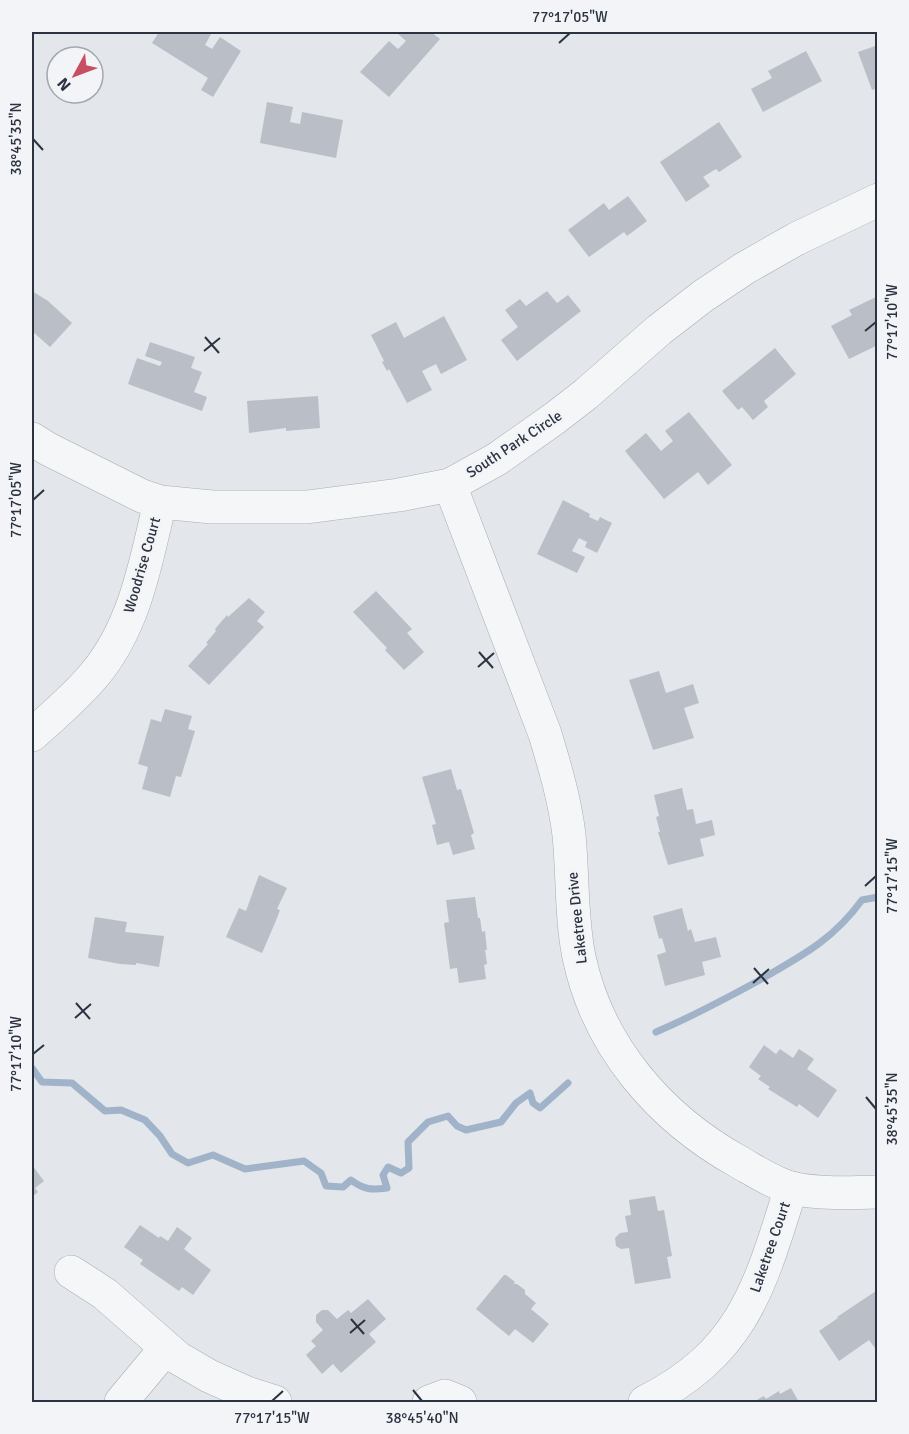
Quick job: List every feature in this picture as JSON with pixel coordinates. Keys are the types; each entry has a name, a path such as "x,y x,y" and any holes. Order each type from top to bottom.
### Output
{"street":[{"name":"South Park Circle","path":"32,439 142,496 160,502 212,507 308,507 399,495 450,485 497,459 555,418 659,330 703,296 745,268 796,239 878,200"},
{"name":"Laketree Drive","path":"450,485 557,770 568,833 579,957 598,1017 632,1072 652,1097 711,1147 773,1181 791,1188 812,1191 878,1192"},
{"name":"Woodrise Court","path":"32,735 75,696 110,653 133,604 145,568 160,502"},
{"name":"Laketree Court","path":"645,1402 691,1375 727,1339 742,1318 764,1273 791,1188"},
{"path":"71,1272 105,1294 178,1358 209,1376 247,1393 275,1402"},
{"path":"121,1402 166,1348"},
{"path":"429,1402 445,1396 460,1402"}],"building":[{"path":"159,32 206,32 211,34 205,45 212,49 220,37 241,51 213,97 201,90 208,78 152,43"},
{"path":"396,32 431,32 440,39 389,97 360,72 389,41 398,49 406,41"},
{"path":"878,45 878,88 872,90 858,52"},
{"path":"806,51 822,81 763,112 751,89 772,78 768,71"},
{"path":"267,102 293,107 290,122 300,124 302,112 343,120 336,158 260,143"},
{"path":"719,122 742,157 719,172 716,169 703,177 710,186 686,202 660,162"},
{"path":"628,196 647,221 627,236 624,232 589,257 568,230 604,203 609,210"},
{"path":"32,291 48,301 72,323 50,347 32,331"},
{"path":"547,291 557,303 568,295 581,311 517,361 501,340 518,327 505,310 520,299 526,306"},
{"path":"878,296 878,345 849,359 831,326 852,315 849,310"},
{"path":"444,316 467,360 441,374 436,364 422,371 432,390 407,403 389,369 387,371 382,362 384,361 371,335 396,322 404,338"},
{"path":"150,342 195,357 191,368 202,372 194,392 207,397 202,411 128,384 137,358 160,366 162,362 145,356"},
{"path":"775,348 796,374 764,401 768,407 753,420 742,407 738,410 722,391"},
{"path":"318,396 320,428 286,431 286,428 249,433 247,401"},
{"path":"689,412 732,465 708,485 698,472 664,499 625,451 646,433 661,451 673,441 665,431"},
{"path":"563,500 590,514 589,517 598,521 600,517 612,523 597,553 585,547 587,542 579,538 572,551 585,557 577,573 537,554"},
{"path":"376,591 412,629 407,633 424,652 404,670 353,612"},
{"path":"249,598 265,612 257,621 264,627 209,685 188,666 208,644 206,643 216,631 215,629 227,615 228,617"},
{"path":"659,671 666,693 693,684 699,703 684,708 694,738 653,750 629,680"},
{"path":"165,709 192,716 188,729 195,731 181,777 176,776 170,797 142,789 148,767 138,764 151,719 161,722"},
{"path":"451,769 457,790 461,789 474,833 471,835 475,849 453,855 449,842 437,845 432,825 436,824 422,777"},
{"path":"682,788 687,810 693,809 696,824 712,820 715,835 700,839 704,856 668,865 658,832 660,832 656,817 659,816 654,795"},
{"path":"259,875 287,888 262,953 226,937 239,908 246,911"},
{"path":"475,897 482,932 485,931 486,979 459,983 457,968 450,969 444,923 449,922 446,900"},
{"path":"682,908 688,931 691,929 695,942 716,937 721,957 702,962 705,975 665,986 657,955 666,952 662,938 659,939 653,916"},
{"path":"95,917 127,922 125,932 164,936 159,967 136,963 136,965 120,964 88,958"},
{"path":"764,1045 776,1054 780,1049 793,1058 799,1049 814,1059 807,1069 837,1090 818,1118 799,1104 797,1107 768,1089 770,1087 758,1079 761,1076 749,1067"},
{"path":"32,1165 44,1181 35,1188 38,1192 32,1197"},
{"path":"655,1196 658,1211 664,1210 672,1256 667,1257 671,1278 635,1284 629,1248 621,1249 616,1246 615,1238 620,1233 628,1232 625,1216 631,1215 629,1200"},
{"path":"140,1225 159,1238 160,1236 168,1241 177,1227 192,1238 184,1249 211,1270 193,1295 182,1287 179,1291 140,1264 143,1260 124,1247"},
{"path":"504,1275 525,1290 525,1294 536,1303 531,1309 549,1324 533,1343 515,1329 509,1336 476,1309"},
{"path":"876,1291 878,1352 869,1340 839,1361 819,1331"},
{"path":"368,1299 386,1319 369,1334 376,1342 341,1373 333,1364 322,1374 306,1355 316,1346 311,1341 323,1330 316,1322 316,1315 322,1310 328,1310 337,1319 348,1310 351,1313"},
{"path":"791,1388 799,1402 753,1402 764,1396 766,1399 779,1391 780,1394"}],"waterway":[{"path":"656,1032 788,964 827,937 862,900 878,897"},
{"path":"32,1068 42,1082 72,1083 105,1111 121,1110 145,1120 172,1154 188,1163 213,1155 245,1169 304,1161 321,1173 326,1186 343,1187 351,1180 360,1186 372,1189 387,1188 383,1175 388,1167 401,1173 409,1168 408,1142 428,1122 448,1116 457,1126 466,1130 501,1122 516,1103 530,1093 533,1103 540,1108 568,1083"}]}
